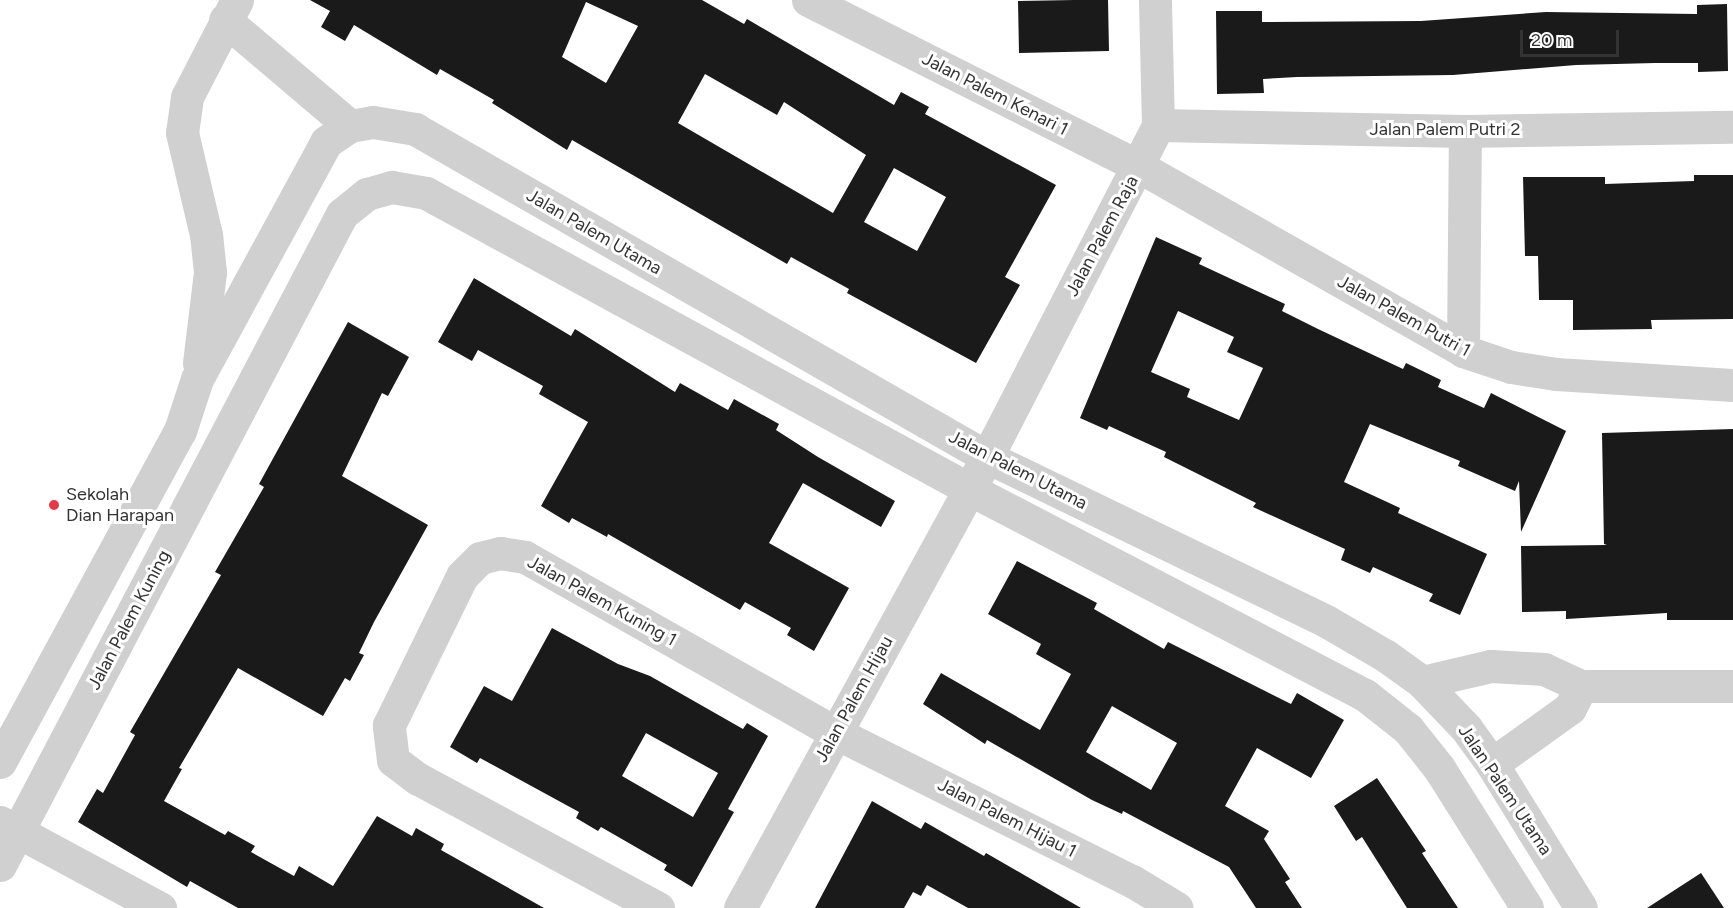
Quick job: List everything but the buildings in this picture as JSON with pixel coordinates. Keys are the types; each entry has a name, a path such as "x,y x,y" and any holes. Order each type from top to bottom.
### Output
{"street":[{"name":"Jalan Palem Kenari 1","path":"808,0 851,11 1138,166"},
{"name":"Jalan Palem Raja","path":"969,489 1158,125 1155,0"},
{"path":"0,762 180,431 197,379 326,142 361,124 231,10 187,97 182,133 206,235 210,272 197,379"},
{"name":"Jalan Palem Utama","path":"361,124 414,129 987,457 1326,621 1422,682 1466,728 1492,764 1581,908"},
{"name":"Jalan Palem Putri 2","path":"1158,125 1465,131 1733,127"},
{"path":"1463,351 1465,131"},
{"name":"Jalan Palem Putri 1","path":"1138,166 1463,351 1511,367 1556,374 1733,385"},
{"name":"Jalan Palem Kuning","path":"0,865 10,826 342,214 368,194 392,187 426,193 969,489"},
{"path":"969,489 1365,695 1396,717 1439,768 1527,908"},
{"name":"Jalan Palem Hijau","path":"740,908 969,489"},
{"name":"Jalan Palem Kuning 1","path":"658,908 418,779 393,760 389,725 468,570 480,558 500,553 525,557 836,733"},
{"path":"1422,682 1491,666 1544,669 1581,686 1733,686"},
{"path":"1492,764 1570,708 1581,686"},
{"name":"Jalan Palem Hijau 1","path":"836,733 1132,881 1176,908"},
{"path":"10,826 160,908"}],"place":[{"name":"Sekolah Dian Harapan","path":"54,505"}]}
